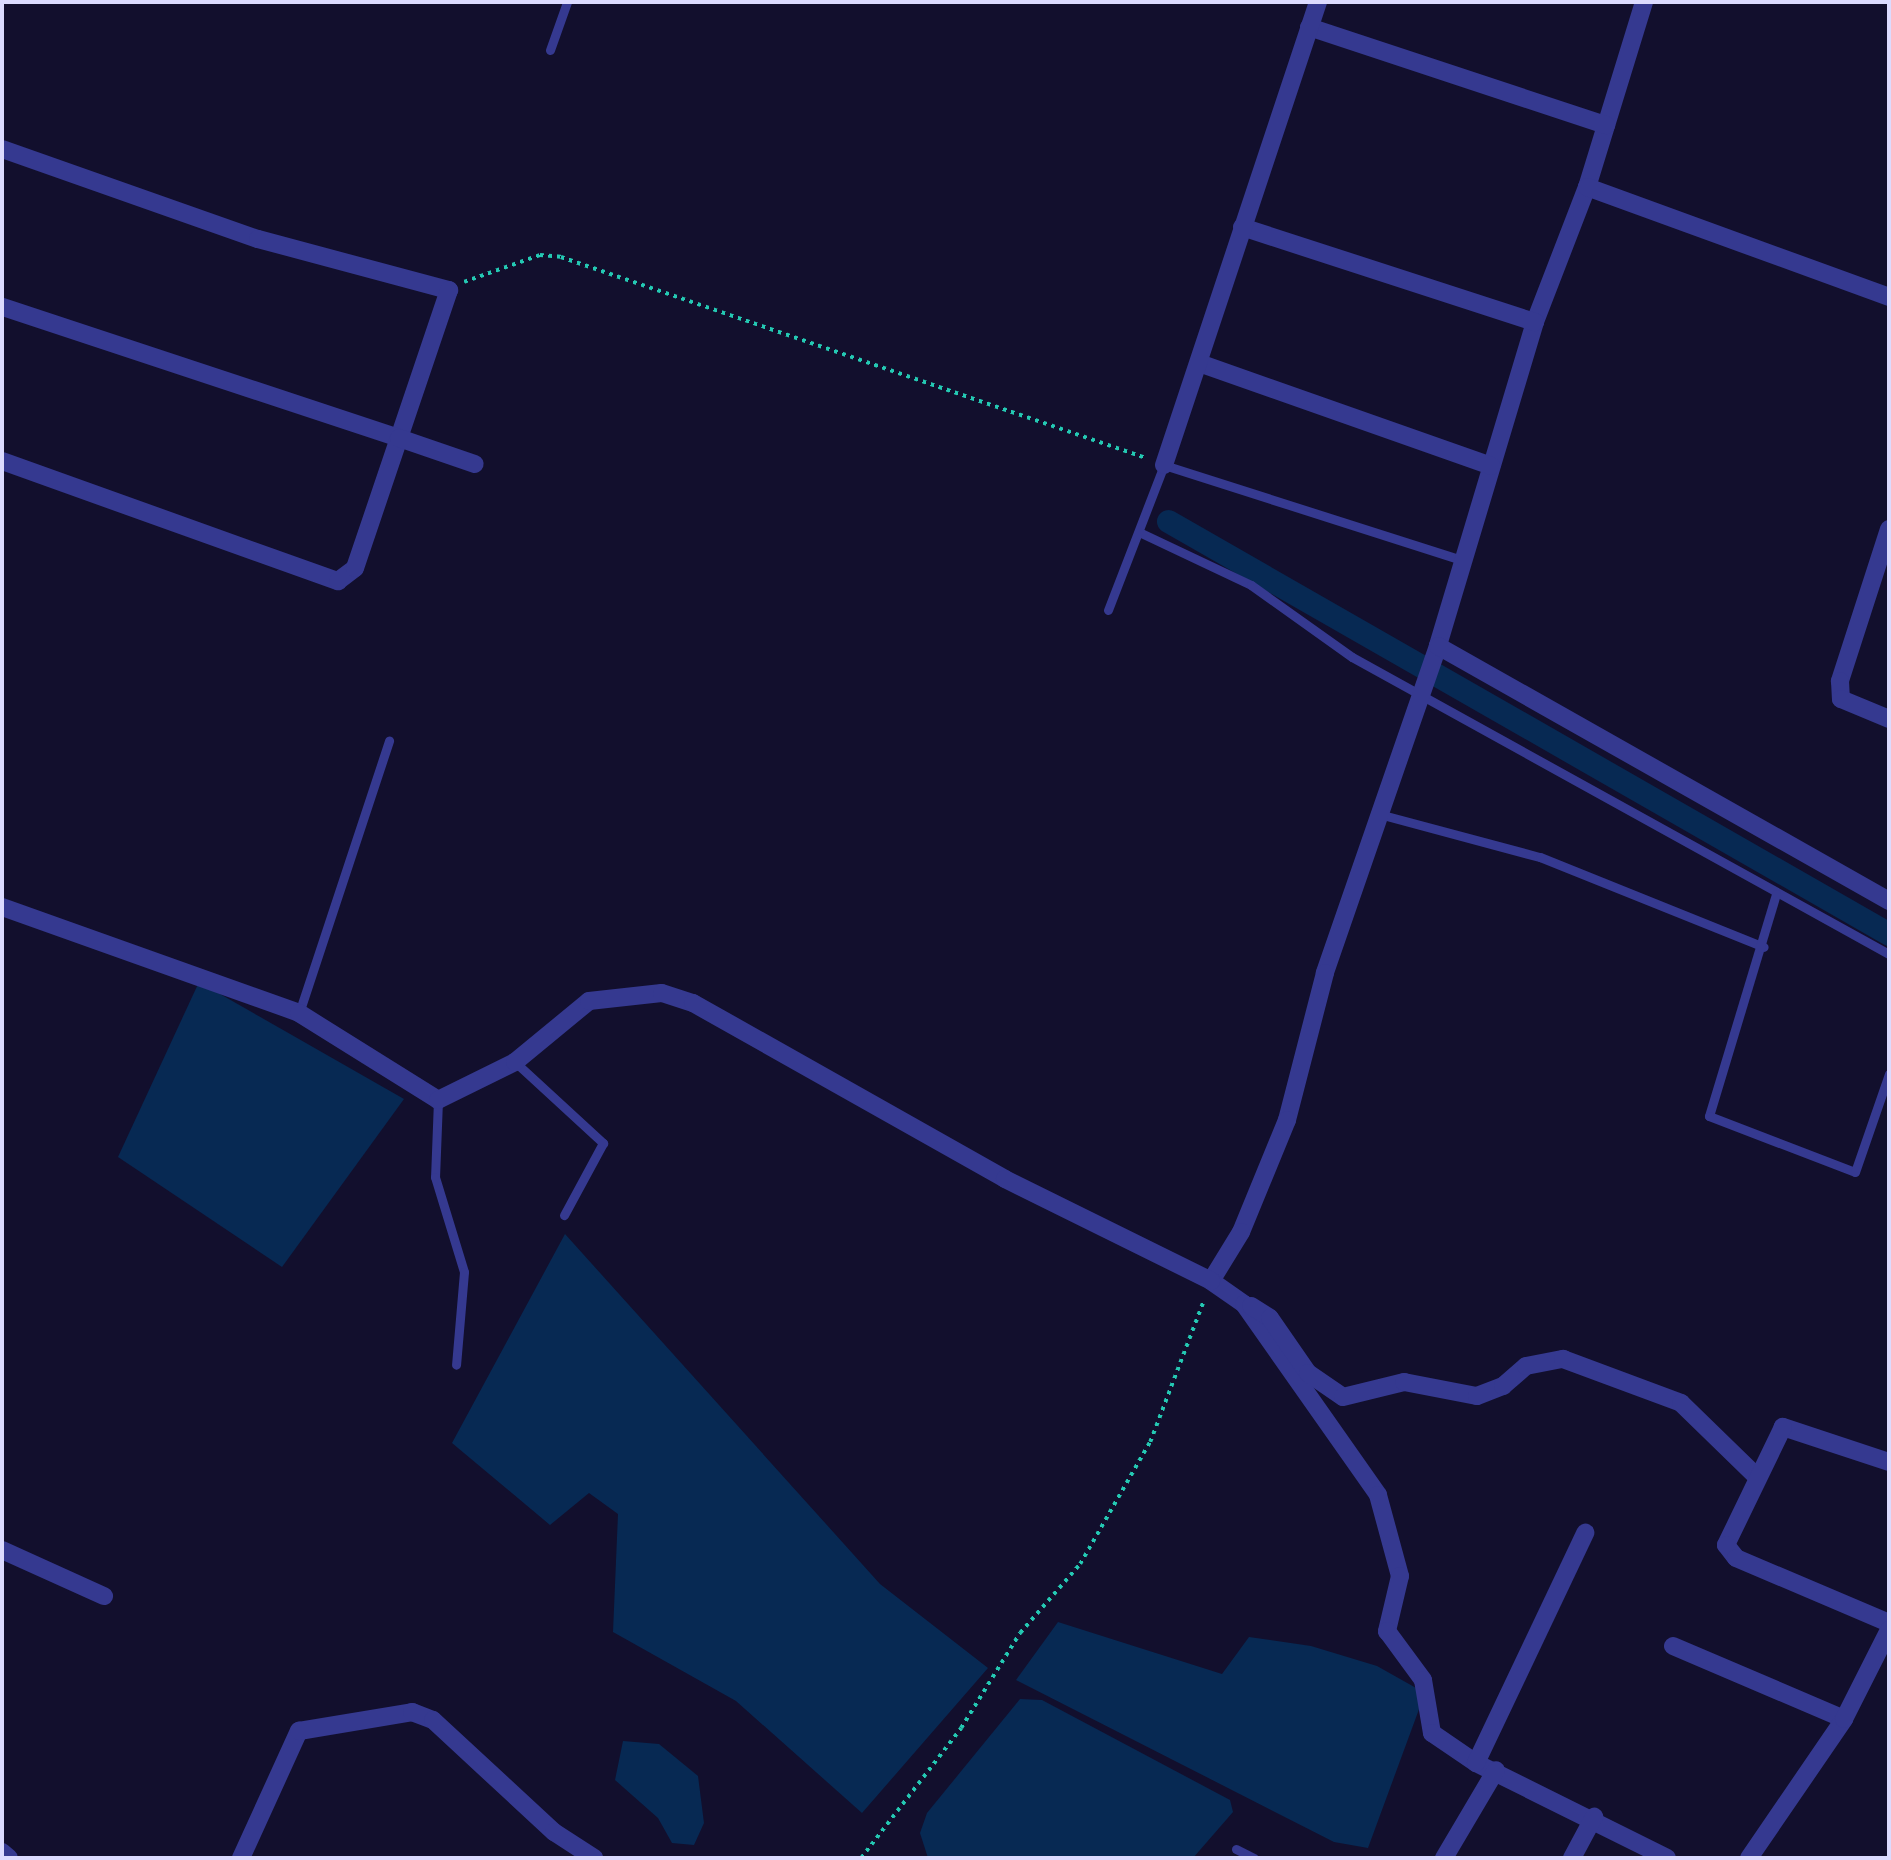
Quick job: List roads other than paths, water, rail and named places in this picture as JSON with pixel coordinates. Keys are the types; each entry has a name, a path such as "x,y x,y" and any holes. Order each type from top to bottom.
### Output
{"street":[{"path":"1164,465 1318,2"},
{"path":"1211,1281 1241,1232 1287,1120 1325,972 1438,646 1461,560 1535,322 1587,187 1644,2"},
{"path":"1309,27 1606,125"},
{"path":"2,149 258,239 449,290 355,568 338,581 2,461"},
{"path":"1587,187 1889,297"},
{"path":"1242,227 1535,322"},
{"path":"2,307 475,464"},
{"path":"1199,363 1491,466"},
{"path":"1889,529 1840,681 1842,699 1889,719"},
{"path":"1438,646 1889,901"},
{"path":"2,907 299,1013 438,1100 515,1062 589,1001 662,993 693,1003 1005,1180 1211,1281 1270,1318 1296,1361 1343,1397 1404,1382 1477,1396 1503,1386 1526,1366 1563,1359 1681,1403 1756,1476"},
{"path":"1244,1304 1378,1495 1400,1576 1387,1631 1423,1680 1432,1733 1476,1763 1594,1817 1668,1858"},
{"path":"1889,1462 1783,1427 1756,1476 1726,1545 1728,1552 1889,1623"},
{"path":"1476,1763 1585,1533"},
{"path":"2,1550 104,1596"},
{"path":"1749,1858 1844,1719 1889,1630"},
{"path":"1673,1646 1844,1719"},
{"path":"241,1858 299,1731 412,1712 433,1720 554,1832 594,1858"},
{"path":"1444,1858 1496,1770"},
{"path":"1572,1858 1594,1817"},
{"path":"2,1852 9,1858"}],"lane":[{"path":"550,50 567,2"},
{"path":"1108,610 1164,465 1461,560"},
{"path":"1139,532 1251,585 1423,683 1776,894 1889,954"},
{"path":"299,1013 389,741"},
{"path":"1379,814 1541,857 1764,947"},
{"path":"1776,894 1764,947 1709,1116 1855,1172 1889,1074"},
{"path":"515,1062 603,1143 564,1215"},
{"path":"438,1100 435,1177 464,1272 456,1365"},
{"path":"1236,1849 1254,1858"}],"water":[{"path":"199,982 404,1099 282,1267 118,1157"},
{"path":"565,1234 880,1584 988,1668 862,1813 736,1701 613,1632 618,1514 589,1493 550,1525 452,1443"},
{"path":"1058,1622 1222,1674 1249,1637 1311,1646 1377,1666 1425,1693 1368,1848 1334,1842 1016,1680"},
{"path":"1020,1699 1042,1700 1230,1800 1233,1812 1193,1858 928,1858 920,1833 927,1813"},
{"path":"623,1741 659,1744 698,1776 704,1823 694,1845 672,1843 658,1818 615,1780"}],"waterway":[{"path":"1168,521 1889,934"}]}
